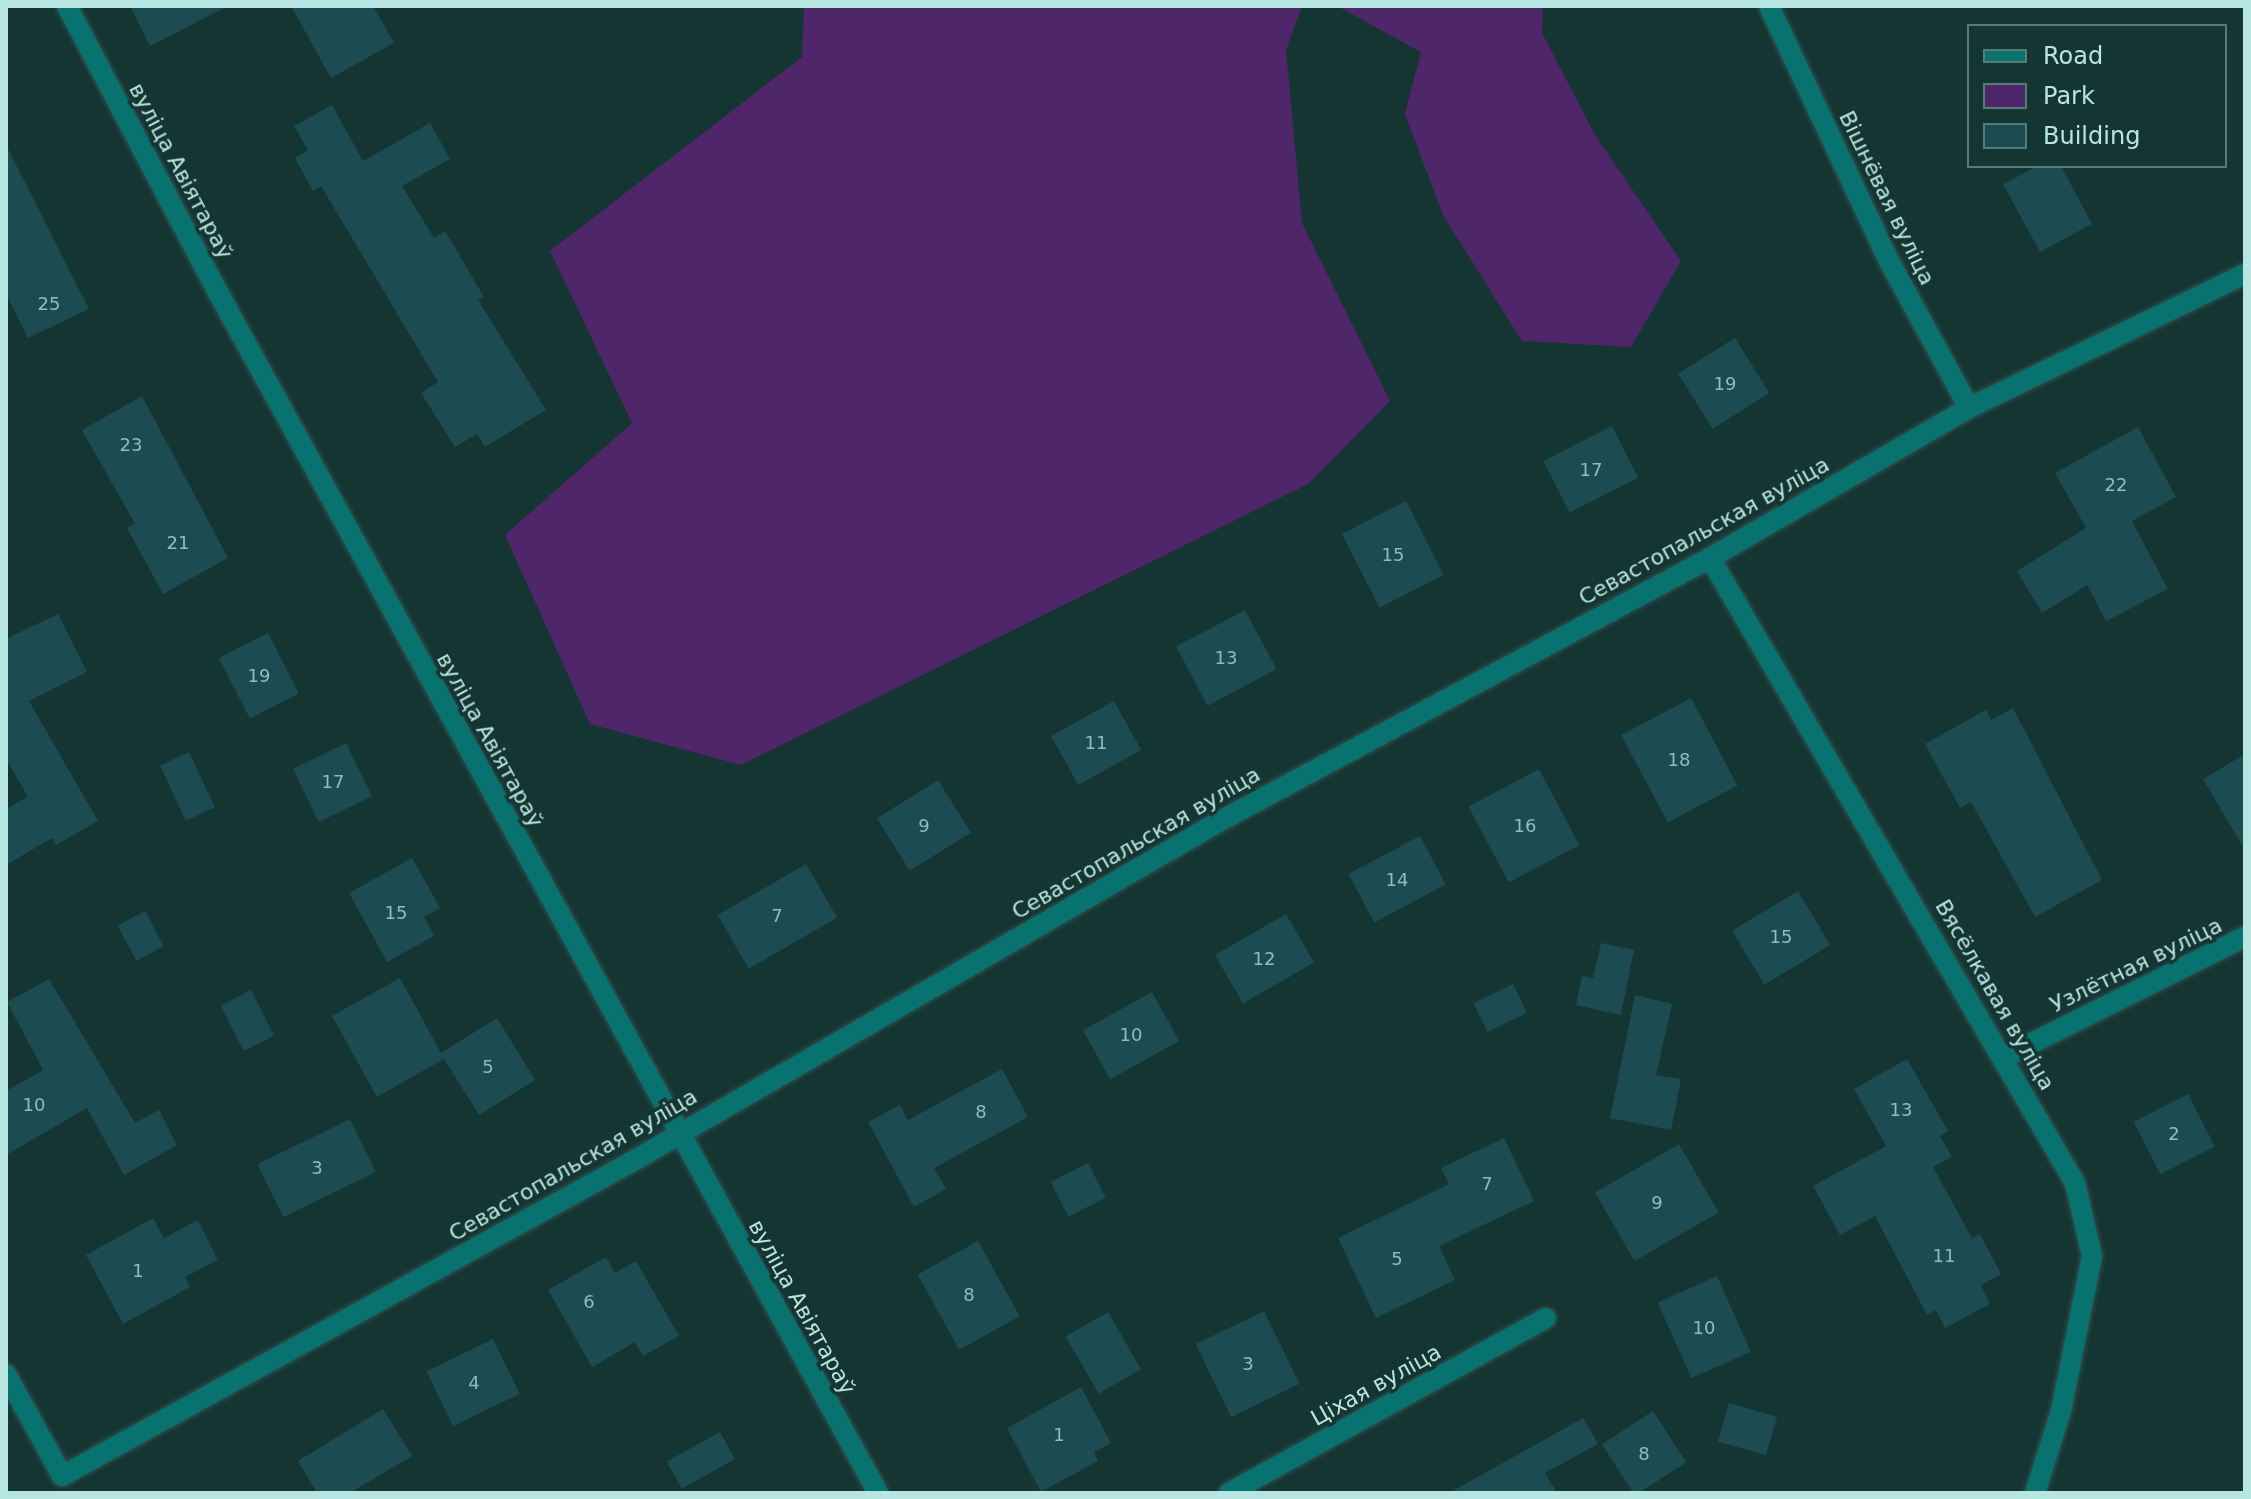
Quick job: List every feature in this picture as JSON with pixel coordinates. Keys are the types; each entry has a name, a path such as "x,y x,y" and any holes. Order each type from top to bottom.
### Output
{"street":[{"name":"вуліца Авіятараў","path":"67,6 678,1133 878,1493"},
{"name":"Вішнёвая вуліца","path":"1769,6 1889,261 1969,408"},
{"name":"Севастопальская вуліца","path":"6,1374 62,1476 678,1133 1222,820 1710,558 1969,408 2245,274"},
{"name":"Вясёлкавая вуліца","path":"1710,558 2075,1183 2092,1256 2061,1411 2035,1493"},
{"name":"Узлётная вуліца","path":"2004,1057 2245,937"},
{"name":"Ціхая вуліца","path":"1229,1493 1546,1318"}],"green space":[{"path":"804,6 1302,6 1286,50 1302,223 1390,401 1308,484 741,765 590,724 505,535 632,423 550,251 802,57"},
{"path":"1337,6 1543,6 1542,33 1595,135 1681,261 1631,347 1522,341 1443,215 1405,114 1421,52"}],"building":[{"path":"130,6 228,6 150,46"},
{"path":"291,6 373,6 394,43 331,78"},
{"path":"332,105 363,161 430,123 450,159 402,186 434,238 445,231 484,297 478,300 546,410 485,447 477,434 455,447 421,393 438,382 321,186 313,191 295,158 308,150 294,126"},
{"path":"6,145 89,309 28,338 6,294"},
{"path":"2034,168 2062,168 2092,224 2040,252 2003,184"},
{"path":"1735,338 1769,393 1713,429 1678,374"},
{"path":"142,396 228,558 163,594 127,528 135,524 82,430"},
{"path":"1612,426 1638,478 1570,513 1543,461"},
{"path":"2138,427 2176,497 2132,521 2168,589 2106,621 2087,585 2042,613 2017,571 2086,528 2055,473"},
{"path":"1406,501 1444,575 1380,608 1342,534"},
{"path":"1245,610 1276,669 1208,706 1176,647"},
{"path":"58,614 87,672 29,701 98,821 56,845 52,838 6,865 6,809 28,797 6,759 6,639"},
{"path":"268,633 299,694 250,719 219,658"},
{"path":"1691,698 1737,785 1668,823 1621,735"},
{"path":"1114,701 1141,750 1078,785 1051,736"},
{"path":"2013,708 2102,880 2035,917 1971,802 1960,808 1925,744 1986,710 1991,720"},
{"path":"346,743 372,796 319,822 293,769"},
{"path":"189,752 215,807 186,821 160,766"},
{"path":"2245,754 2245,850 2203,779"},
{"path":"1539,769 1579,845 1509,882 1468,807"},
{"path":"938,780 971,833 910,871 877,818"},
{"path":"1420,836 1446,885 1374,923 1348,874"},
{"path":"412,858 440,908 424,917 434,936 387,962 349,893"},
{"path":"806,864 837,918 749,969 718,915"},
{"path":"1798,891 1830,945 1764,985 1732,931"},
{"path":"145,911 164,946 136,961 118,926"},
{"path":"1286,914 1314,962 1243,1003 1215,955"},
{"path":"1601,943 1634,950 1621,1015 1576,1005 1582,976 1593,978"},
{"path":"400,978 441,1053 497,1018 535,1080 479,1115 444,1059 377,1097 332,1016"},
{"path":"49,979 135,1123 159,1110 177,1145 124,1175 87,1108 6,1155 6,1091 43,1070 7,1002"},
{"path":"1513,984 1527,1013 1487,1032 1473,1003"},
{"path":"251,990 274,1035 244,1051 221,1005"},
{"path":"1152,992 1179,1041 1110,1079 1083,1030"},
{"path":"1635,995 1672,1004 1656,1075 1681,1079 1671,1130 1610,1118"},
{"path":"1907,1059 1948,1131 1940,1136 1952,1157 1933,1167 1972,1238 1980,1234 2001,1274 1981,1285 1990,1304 1945,1328 1936,1310 1927,1315 1875,1216 1840,1235 1813,1186 1886,1146 1854,1089"},
{"path":"1002,1069 1028,1117 934,1168 946,1189 914,1207 868,1122 900,1105 908,1120"},
{"path":"2188,1094 2215,1147 2160,1174 2134,1122"},
{"path":"350,1119 376,1172 283,1217 257,1164"},
{"path":"1504,1138 1534,1201 1439,1246 1455,1280 1376,1318 1338,1238 1449,1184 1441,1168"},
{"path":"1679,1144 1718,1212 1634,1261 1595,1192"},
{"path":"1088,1163 1106,1198 1068,1217 1051,1182"},
{"path":"153,1218 164,1238 198,1220 218,1260 185,1277 190,1287 123,1324 86,1255"},
{"path":"978,1241 1020,1316 959,1350 918,1274"},
{"path":"606,1257 615,1273 636,1261 679,1336 643,1356 635,1342 592,1367 548,1290"},
{"path":"1717,1276 1751,1352 1691,1378 1658,1302"},
{"path":"1264,1311 1300,1384 1231,1417 1196,1344"},
{"path":"1108,1312 1141,1369 1099,1394 1066,1336"},
{"path":"493,1339 520,1394 453,1426 426,1371"},
{"path":"1081,1387 1111,1443 1094,1452 1098,1461 1041,1492 1007,1428"},
{"path":"1729,1403 1777,1417 1766,1455 1718,1441"},
{"path":"383,1409 412,1456 350,1493 317,1493 298,1461"},
{"path":"1653,1411 1686,1462 1639,1493 1634,1493 1602,1444"},
{"path":"1583,1418 1598,1444 1545,1473 1557,1493 1449,1493"},
{"path":"720,1432 735,1459 682,1489 667,1462"}]}
